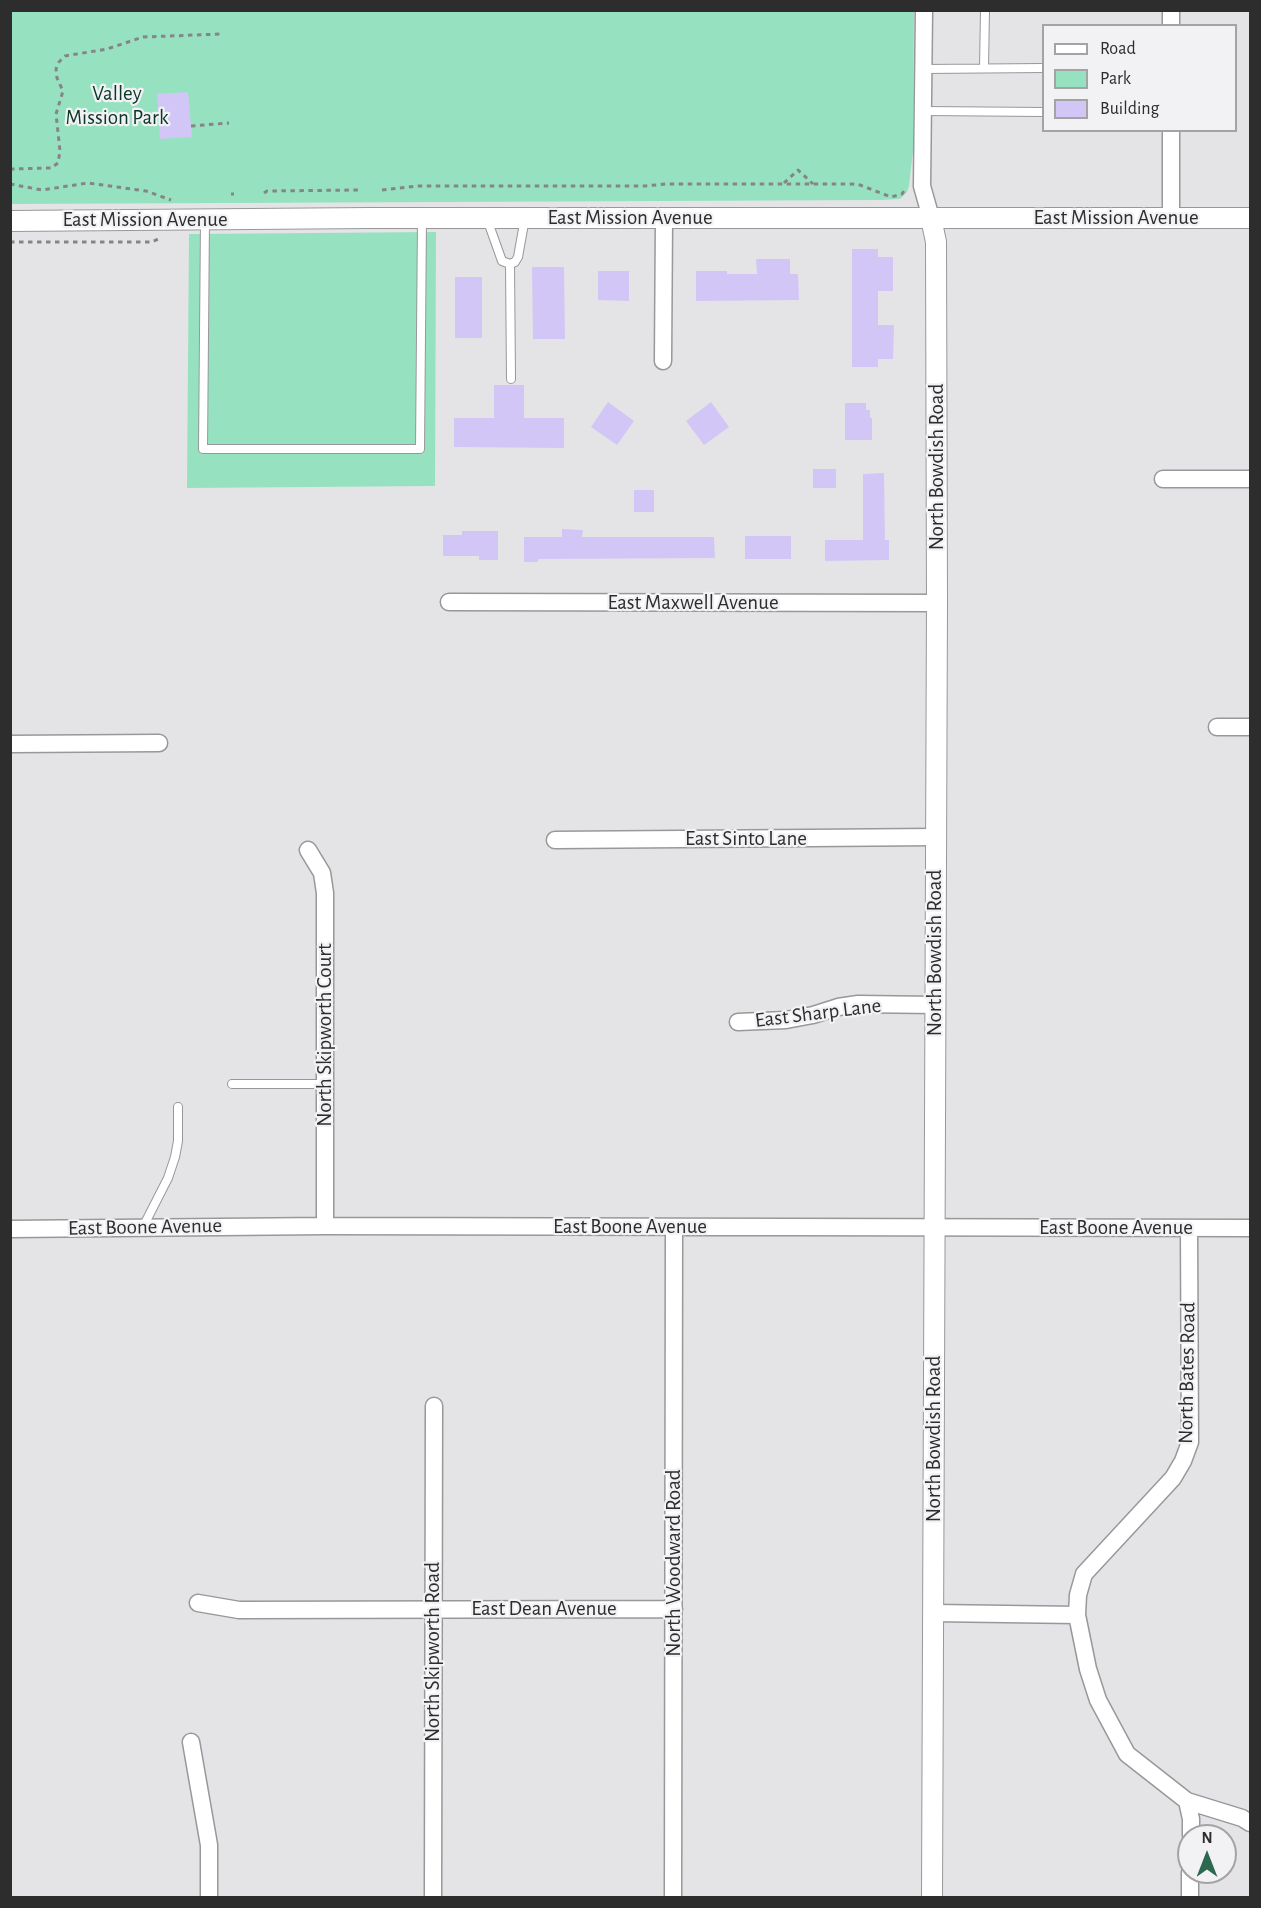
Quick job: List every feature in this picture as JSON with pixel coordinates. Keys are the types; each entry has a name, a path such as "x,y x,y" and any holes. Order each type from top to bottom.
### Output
{"street":[{"name":"North Bowdish Road","path":"924,10 922,186 936,242 937,603 932,1898"},
{"path":"1171,132 1172,218"},
{"name":"East Mission Avenue","path":"10,221 422,218 1251,218"},
{"path":"663,361 664,218"},
{"path":"1163,479 1251,479"},
{"name":"East Maxwell Avenue","path":"449,602 937,603"},
{"path":"1217,727 1251,727"},
{"path":"10,744 159,743"},
{"name":"East Sinto Lane","path":"555,840 936,837"},
{"name":"North Skipworth Court","path":"308,850 322,873 326,892 325,1226"},
{"name":"East Sharp Lane","path":"738,1022 786,1020 858,1004 935,1005"},
{"name":"East Boone Avenue","path":"10,1229 325,1226 1251,1228"},
{"name":"North Woodward Road","path":"674,1228 674,1898"},
{"name":"North Bates Road","path":"1186,1801 1127,1754 1098,1700 1088,1669 1077,1615 1078,1595 1084,1574 1173,1478 1190,1442 1189,1228"},
{"name":"North Skipworth Road","path":"433,1898 434,1406"},
{"name":"East Dean Avenue","path":"198,1603 239,1610 674,1609"},
{"path":"933,1613 1077,1615"},
{"path":"191,1742 209,1845 209,1898"},
{"path":"1186,1801 1242,1818 1251,1823"},
{"path":"1186,1801 1191,1824"}],"lane":[{"path":"984,68 985,10"},
{"path":"924,69 1042,68"},
{"path":"924,111 1042,112"},
{"path":"205,220 203,449 420,449 422,218"},
{"path":"487,218 502,261 510,264 516,262 518,258 525,218"},
{"path":"510,264 511,379"},
{"path":"232,1084 325,1084"},
{"path":"143,1227 168,1178 175,1157 178,1107"}],"path":[{"path":"10,169 51,168 58,163 60,151 56,114 63,91 56,69 65,56 107,50 144,37 222,34"},
{"path":"191,126 229,123"},
{"path":"783,184 798,170 813,184"},
{"path":"10,184 42,190 88,183 146,191 171,200"},
{"path":"382,190 418,186 813,184 860,185 891,197 902,194 907,186 922,186"},
{"path":"264,193 267,191 358,190"}],"green space":[{"name":"Valley Mission Park","path":"11,11 914,11 913,151 909,186 900,199 882,200 11,204"},
{"path":"436,232 435,486 187,488 189,234"}],"building":[{"path":"188,92 192,137 160,139 157,94"},
{"path":"852,249 878,249 878,257 893,257 893,291 878,291 878,325 894,325 893,359 878,359 878,367 852,367"},
{"path":"756,259 790,259 790,274 798,274 799,300 696,301 696,271 757,274"},
{"path":"532,267 564,267 565,339 533,339"},
{"path":"598,271 629,271 629,301 598,300"},
{"path":"455,277 482,277 482,338 455,338"},
{"path":"494,385 524,385 524,418 564,418 564,448 454,447 454,418 494,418"},
{"path":"608,402 634,421 617,445 591,427"},
{"path":"711,402 729,427 704,445 686,421"},
{"path":"845,403 866,403 866,410 870,410 870,418 872,418 872,440 845,440"},
{"path":"813,469 836,469 836,488 813,488"},
{"path":"884,473 885,540 889,540 889,560 825,561 825,540 863,540 863,474"},
{"path":"634,490 654,490 654,512 634,512"},
{"path":"562,529 583,530 582,537 714,537 715,558 538,559 538,562 524,562 524,537 562,537"},
{"path":"462,531 498,531 498,560 479,560 479,556 443,556 443,535 462,535"},
{"path":"745,536 791,536 791,559 745,559"}]}
